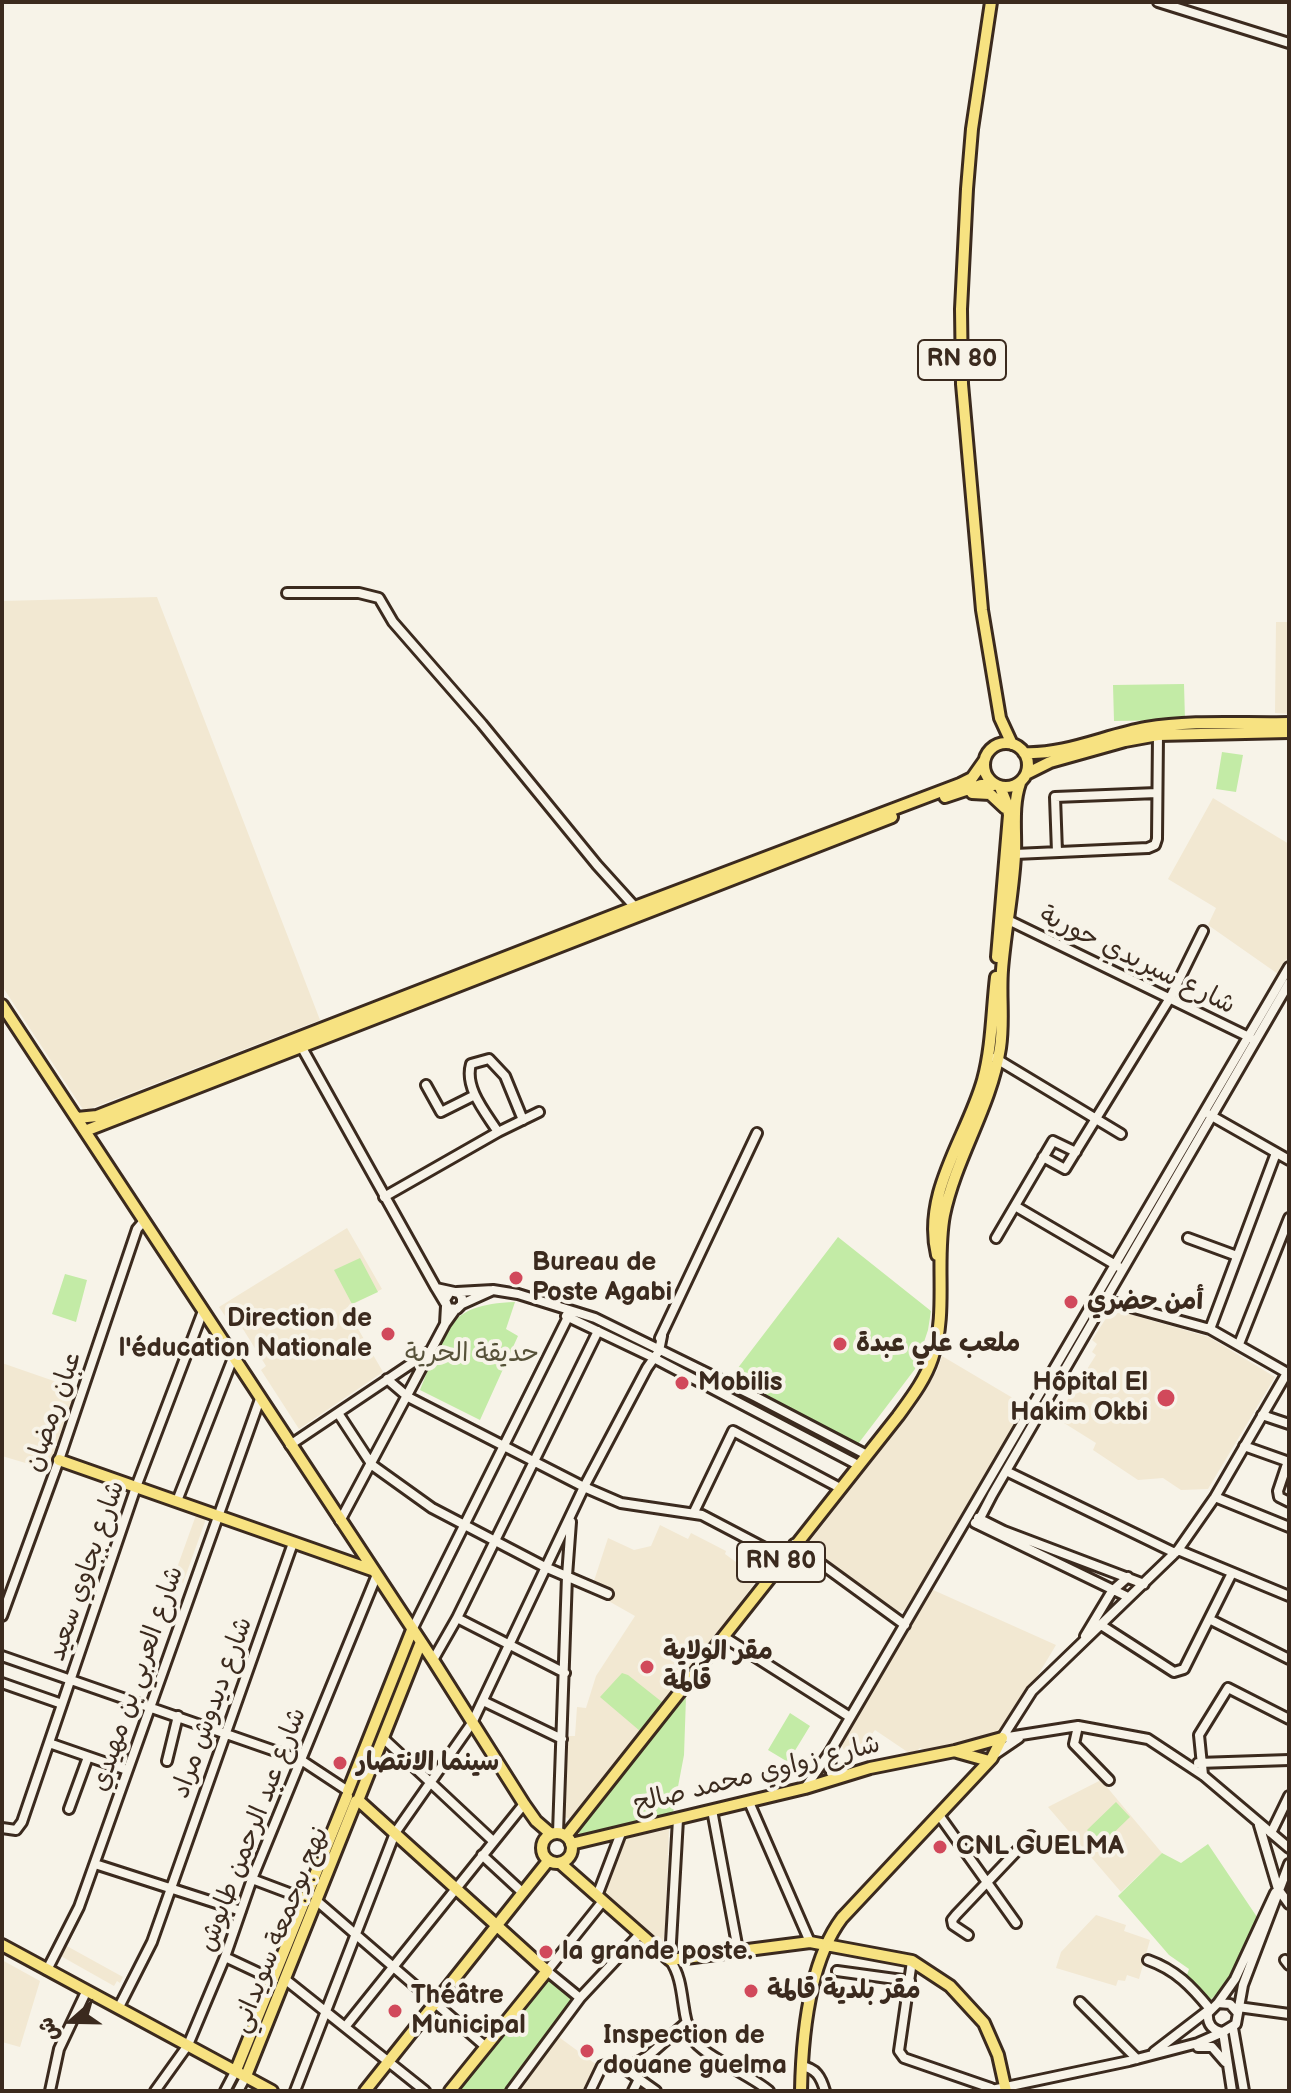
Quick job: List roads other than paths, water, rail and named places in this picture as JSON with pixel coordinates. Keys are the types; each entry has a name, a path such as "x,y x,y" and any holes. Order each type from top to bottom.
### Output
{"main road":[{"name":"RN 80","path":"991,2 969,163 961,309 962,384 976,563 1000,718 1012,744"},
{"name":"RN 80","path":"990,749 1000,718"},
{"path":"1024,753 1048,752 1147,728 1192,724 1289,723"},
{"path":"85,1131 931,802 975,787 1014,786 1050,762 1158,735 1289,732"},
{"path":"77,1118 97,1116 960,784 976,773 990,749 997,745 1012,744 1024,753 1027,760 1023,779"},
{"path":"984,761 985,774 997,786"},
{"name":"RN 80","path":"1005,919 1015,854 1015,803 1023,779"},
{"name":"RN 80","path":"558,1838 724,1637 794,1544 867,1455 911,1398 933,1357 940,1315 939,1264 947,1204 987,1102 1004,995 1002,966 1009,815 997,786"},
{"path":"931,802 984,792 1001,801 1009,815"},
{"path":"2,1005 433,1660 524,1804 536,1821 558,1838 571,1854 560,1863"},
{"path":"59,1460 217,1514 374,1574"},
{"name":"نهج بوجمعة سويداني","path":"241,2073 353,1797 412,1630"},
{"name":"نهج بوجمعة سويداني","path":"353,1797 383,1738 421,1642"},
{"path":"403,1653 409,1651 414,1660 433,1660"},
{"path":"801,2091 806,2022 825,1945 842,1918 993,1757 1002,1738"},
{"name":"شارع زواوي محمد صالح","path":"558,1838 621,1833 805,1788 870,1768 1002,1738"},
{"path":"976,1774 978,1744"},
{"name":"شارع زواوي محمد صالح","path":"955,1751 976,1758 993,1757"},
{"path":"353,1797 547,1971 450,2091"},
{"path":"558,1838 542,1851 548,1861 560,1863 670,1960 810,1942 899,1956 912,1961 950,1986 984,2023 995,2047 1006,2089"},
{"path":"365,2091 548,1861"},
{"path":"2,1945 272,2091"}],"street":[{"path":"1158,2 1289,43"},
{"path":"287,593 359,593 379,598 393,622 635,907"},
{"path":"1015,854 1153,846 1157,839 1158,735"},
{"path":"1057,852 1055,797 1157,793"},
{"name":"شارع سيريدي حورية","path":"1005,919 1252,1039"},
{"path":"1043,1157 1065,1169 1170,998 1203,931"},
{"path":"1252,1039 1289,967"},
{"path":"805,1788 830,1752 1252,1039 1289,983"},
{"path":"301,1046 436,1288 452,1306"},
{"path":"993,1057 1121,1134"},
{"path":"498,1132 467,1076 471,1064 489,1059 505,1076 523,1120"},
{"path":"426,1085 441,1112 475,1095"},
{"path":"384,1197 539,1112"},
{"path":"1208,1114 1289,1160"},
{"path":"295,2091 395,1833 472,1723 584,1487 654,1354 757,1133"},
{"path":"996,1238 1053,1141 1076,1152"},
{"path":"1210,1329 1276,1153"},
{"path":"1015,1206 1119,1267"},
{"path":"1239,1344 1289,1218"},
{"name":"عبان رمضان","path":"2,1616 59,1460 137,1229 143,1222"},
{"path":"1188,1238 1237,1256"},
{"path":"979,1522 1105,1300 1119,1267"},
{"path":"340,1521 408,1397 452,1306 461,1295 436,1288"},
{"path":"452,1306 446,1297 453,1292 493,1290 518,1294 595,1318 654,1354 858,1465"},
{"path":"452,1306 493,1290"},
{"path":"1002,1738 1032,1691 1176,1551 1215,1497 1288,1373 1210,1329 1105,1300"},
{"path":"553,1305 568,1317 598,1331 756,1397 867,1455"},
{"name":"شارع بجاوي سعيد","path":"2,1828 16,1830 22,1822 136,1487 203,1311"},
{"path":"412,1630 568,1317"},
{"path":"433,1660 457,1618 598,1331"},
{"path":"290,1445 431,1350"},
{"path":"177,1501 233,1358"},
{"path":"387,1379 408,1397 584,1487 621,1503 694,1512 784,1558"},
{"name":"شارع العربي بن مهيدي","path":"47,1970 79,1907 260,1399"},
{"path":"338,1413 372,1465 432,1508 545,1567 608,1594"},
{"path":"1262,1415 1289,1424"},
{"path":"694,1512 733,1431 840,1488"},
{"path":"1244,1446 1288,1462 1278,1491 1279,1497 1289,1502"},
{"path":"1006,1471 1176,1551 1289,1596"},
{"path":"1215,1497 1289,1527"},
{"path":"558,1838 572,1516"},
{"path":"969,1517 1128,1597"},
{"path":"979,1522 1144,1584"},
{"name":"شارع ديدوش مراد","path":"119,2007 152,1942 293,1543"},
{"path":"794,1544 905,1625"},
{"path":"1101,1625 1174,1672 1184,1669 1232,1573"},
{"name":"شارع عبد الرحمن طابوش","path":"155,2091 188,2045 374,1574"},
{"path":"1076,1650 1112,1591 1128,1577"},
{"path":"457,1618 565,1673"},
{"path":"1209,1619 1289,1659"},
{"path":"724,1637 850,1717"},
{"path":"2,1656 301,1760 353,1797"},
{"path":"2,1683 62,1704"},
{"path":"1204,1776 1199,1735 1228,1688 1289,1719"},
{"path":"483,1701 562,1739"},
{"path":"167,1761 178,1716"},
{"path":"1016,1717 1023,1728 1031,1733"},
{"path":"1002,1738 1078,1726 1148,1739 1204,1776 1289,1848"},
{"path":"1078,1726 1074,1744 1109,1780"},
{"path":"993,1757 1012,1740 1031,1733"},
{"path":"383,1738 493,1841"},
{"path":"49,1743 127,1770"},
{"path":"830,1752 831,1773 841,1778"},
{"path":"69,1809 88,1757"},
{"path":"1187,1763 1289,1760"},
{"path":"1271,1833 1289,1796"},
{"path":"749,1802 810,1942"},
{"path":"345,2027 524,1804"},
{"path":"712,1810 738,1950"},
{"path":"939,1815 1016,1923"},
{"path":"678,1819 670,1960 676,1972 693,2040 769,2091"},
{"path":"1259,1824 1278,1889 1289,1904"},
{"path":"580,1998 547,1971 600,1899 621,1833"},
{"path":"968,1935 953,1925 952,1920 1031,1836"},
{"path":"482,1855 522,1892"},
{"path":"95,1864 241,1911"},
{"path":"1150,2055 1218,2003 1235,1979 1268,1903 1289,1864"},
{"path":"252,1879 311,1900 486,2047"},
{"path":"1244,2091 1233,2028 1238,2019 1243,1985 1275,1905 1278,1889"},
{"path":"511,2091 580,1998 640,1934"},
{"path":"225,1957 280,1980 425,2091"},
{"path":"1148,1960 1175,1971 1210,2009 1209,2023 1212,2027 1223,2032"},
{"path":"912,1961 899,2051 904,2058 989,2090 1006,2089 1137,2059 1198,2043 1233,2028"},
{"path":"837,1971 910,1981"},
{"path":"50,2091 59,2049 86,1992"},
{"path":"1080,2002 1137,2059"},
{"path":"1218,2003 1230,2004 1238,2009 1289,2014"},
{"path":"625,2069 641,2062 687,2022"},
{"path":"1223,2032 1232,2091"},
{"path":"1177,2048 1212,2047 1222,2055 1228,2068"},
{"path":"590,2091 602,2066 609,2064 625,2069 656,2091"},
{"path":"801,2066 816,2071 825,2091"},
{"path":"225,2091 241,2073"},
{"path":"238,2091 241,2073"},
{"path":"633,2091 639,2079"}],"place":[{"name":"Bureau de Poste Agabi","path":"516,1278"},
{"name":"أمن حضري","path":"1071,1302"},
{"name":"Direction de l'éducation Nationale","path":"388,1334"},
{"name":"ملعب علي عبدة","path":"840,1344"},
{"name":"Mobilis","path":"682,1383"},
{"name":"Hôpital El Hakim Okbi","path":"1166,1398"},
{"name":"مقر الولاية قالمة","path":"647,1667"},
{"name":"سينما الانتصار","path":"340,1763"},
{"name":"CNL GUELMA","path":"940,1847"},
{"name":"la grande poste.","path":"546,1952"},
{"name":"مقر بلدية قالمة","path":"751,1991"},
{"name":"Théâtre Municipal","path":"395,2011"},
{"name":"Inspection de douane guelma","path":"587,2051"}],"park label":[{"name":"حديقة الحرية","path":"472,1354"}]}
